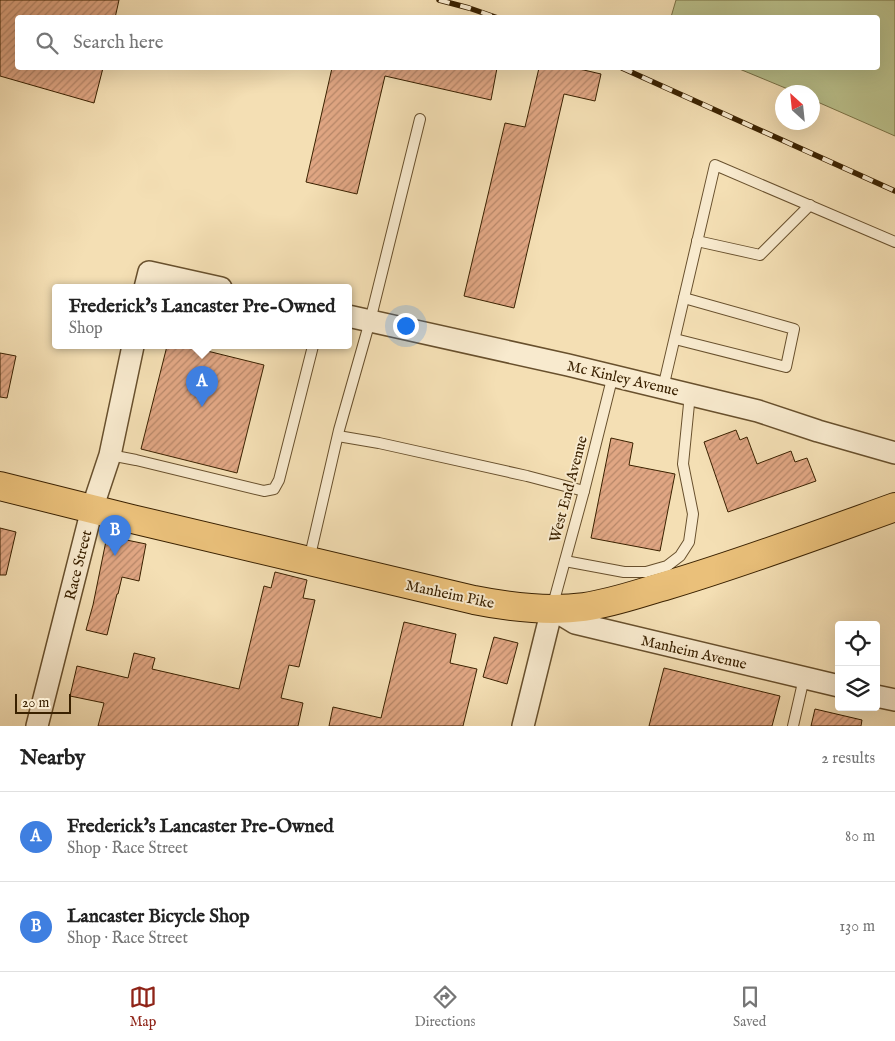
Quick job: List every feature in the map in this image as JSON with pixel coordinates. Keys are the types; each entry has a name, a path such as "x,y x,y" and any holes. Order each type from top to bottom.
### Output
{"main road":[{"name":"Manheim Pike","path":"0,486 474,600 505,606 552,609 582,608 700,576 895,507"}],"street":[{"path":"147,280 184,284"},
{"name":"Mc Kinley Avenue","path":"352,317 758,411 818,431 895,453"},
{"name":"Race Street","path":"37,726 92,509 110,455 132,349"},
{"path":"523,726 552,609"},
{"name":"Manheim Avenue","path":"552,609 575,623 835,685"},
{"path":"880,697 895,700"}],"lane":[{"path":"309,561 338,436 370,321 420,119"},
{"path":"663,388 715,165 895,242"},
{"path":"697,241 760,255 810,205"},
{"path":"675,339 786,367 794,329 684,298"},
{"path":"110,455 264,491 274,489 279,480 312,349"},
{"name":"West End Avenue","path":"552,609 584,491 612,376"},
{"path":"565,561 624,572 646,572 668,566 680,556 689,542 693,514 683,464 690,394"},
{"path":"338,436 379,443 527,476 584,491"},
{"path":"793,726 804,678"}],"green space":[{"path":"676,0 895,0 895,136 820,103 820,85 778,85 742,70 880,70 880,15 672,15"}],"building":[{"path":"0,0 119,0 116,15 15,15 15,70 102,70 94,103 0,76"},
{"path":"332,70 497,70 491,100 385,76 357,194 306,182"},
{"path":"539,70 584,70 601,74 595,101 564,94 514,308 464,296 505,123 525,127"},
{"path":"166,349 199,349 264,365 237,473 141,449"},
{"path":"0,353 16,356 7,398 0,397"},
{"path":"736,430 740,440 747,437 757,464 791,451 795,462 807,458 816,481 728,512 704,442"},
{"path":"611,438 633,443 629,465 675,474 660,551 591,538"},
{"path":"0,528 16,532 6,575 0,575"},
{"path":"107,536 146,544 139,581 122,577 107,635 86,630"},
{"path":"275,572 307,580 303,598 315,600 299,667 289,665 281,698 303,703 298,726 98,726 104,703 70,696 77,666 128,678 134,653 155,658 152,669 239,689 264,586 271,588"},
{"path":"404,622 456,634 450,663 477,669 463,726 329,726 333,707 381,718"},
{"path":"494,637 518,643 507,684 483,677"},
{"path":"664,668 780,696 772,726 649,726"},
{"path":"815,709 862,720 861,726 811,726"}],"railway":[{"path":"439,0 489,15"},
{"path":"626,70 895,191"}],"place":[{"name":"Frederick's Lancaster Pre-Owned","path":"202,407"},
{"name":"Lancaster Bicycle Shop","path":"115,556"}]}
